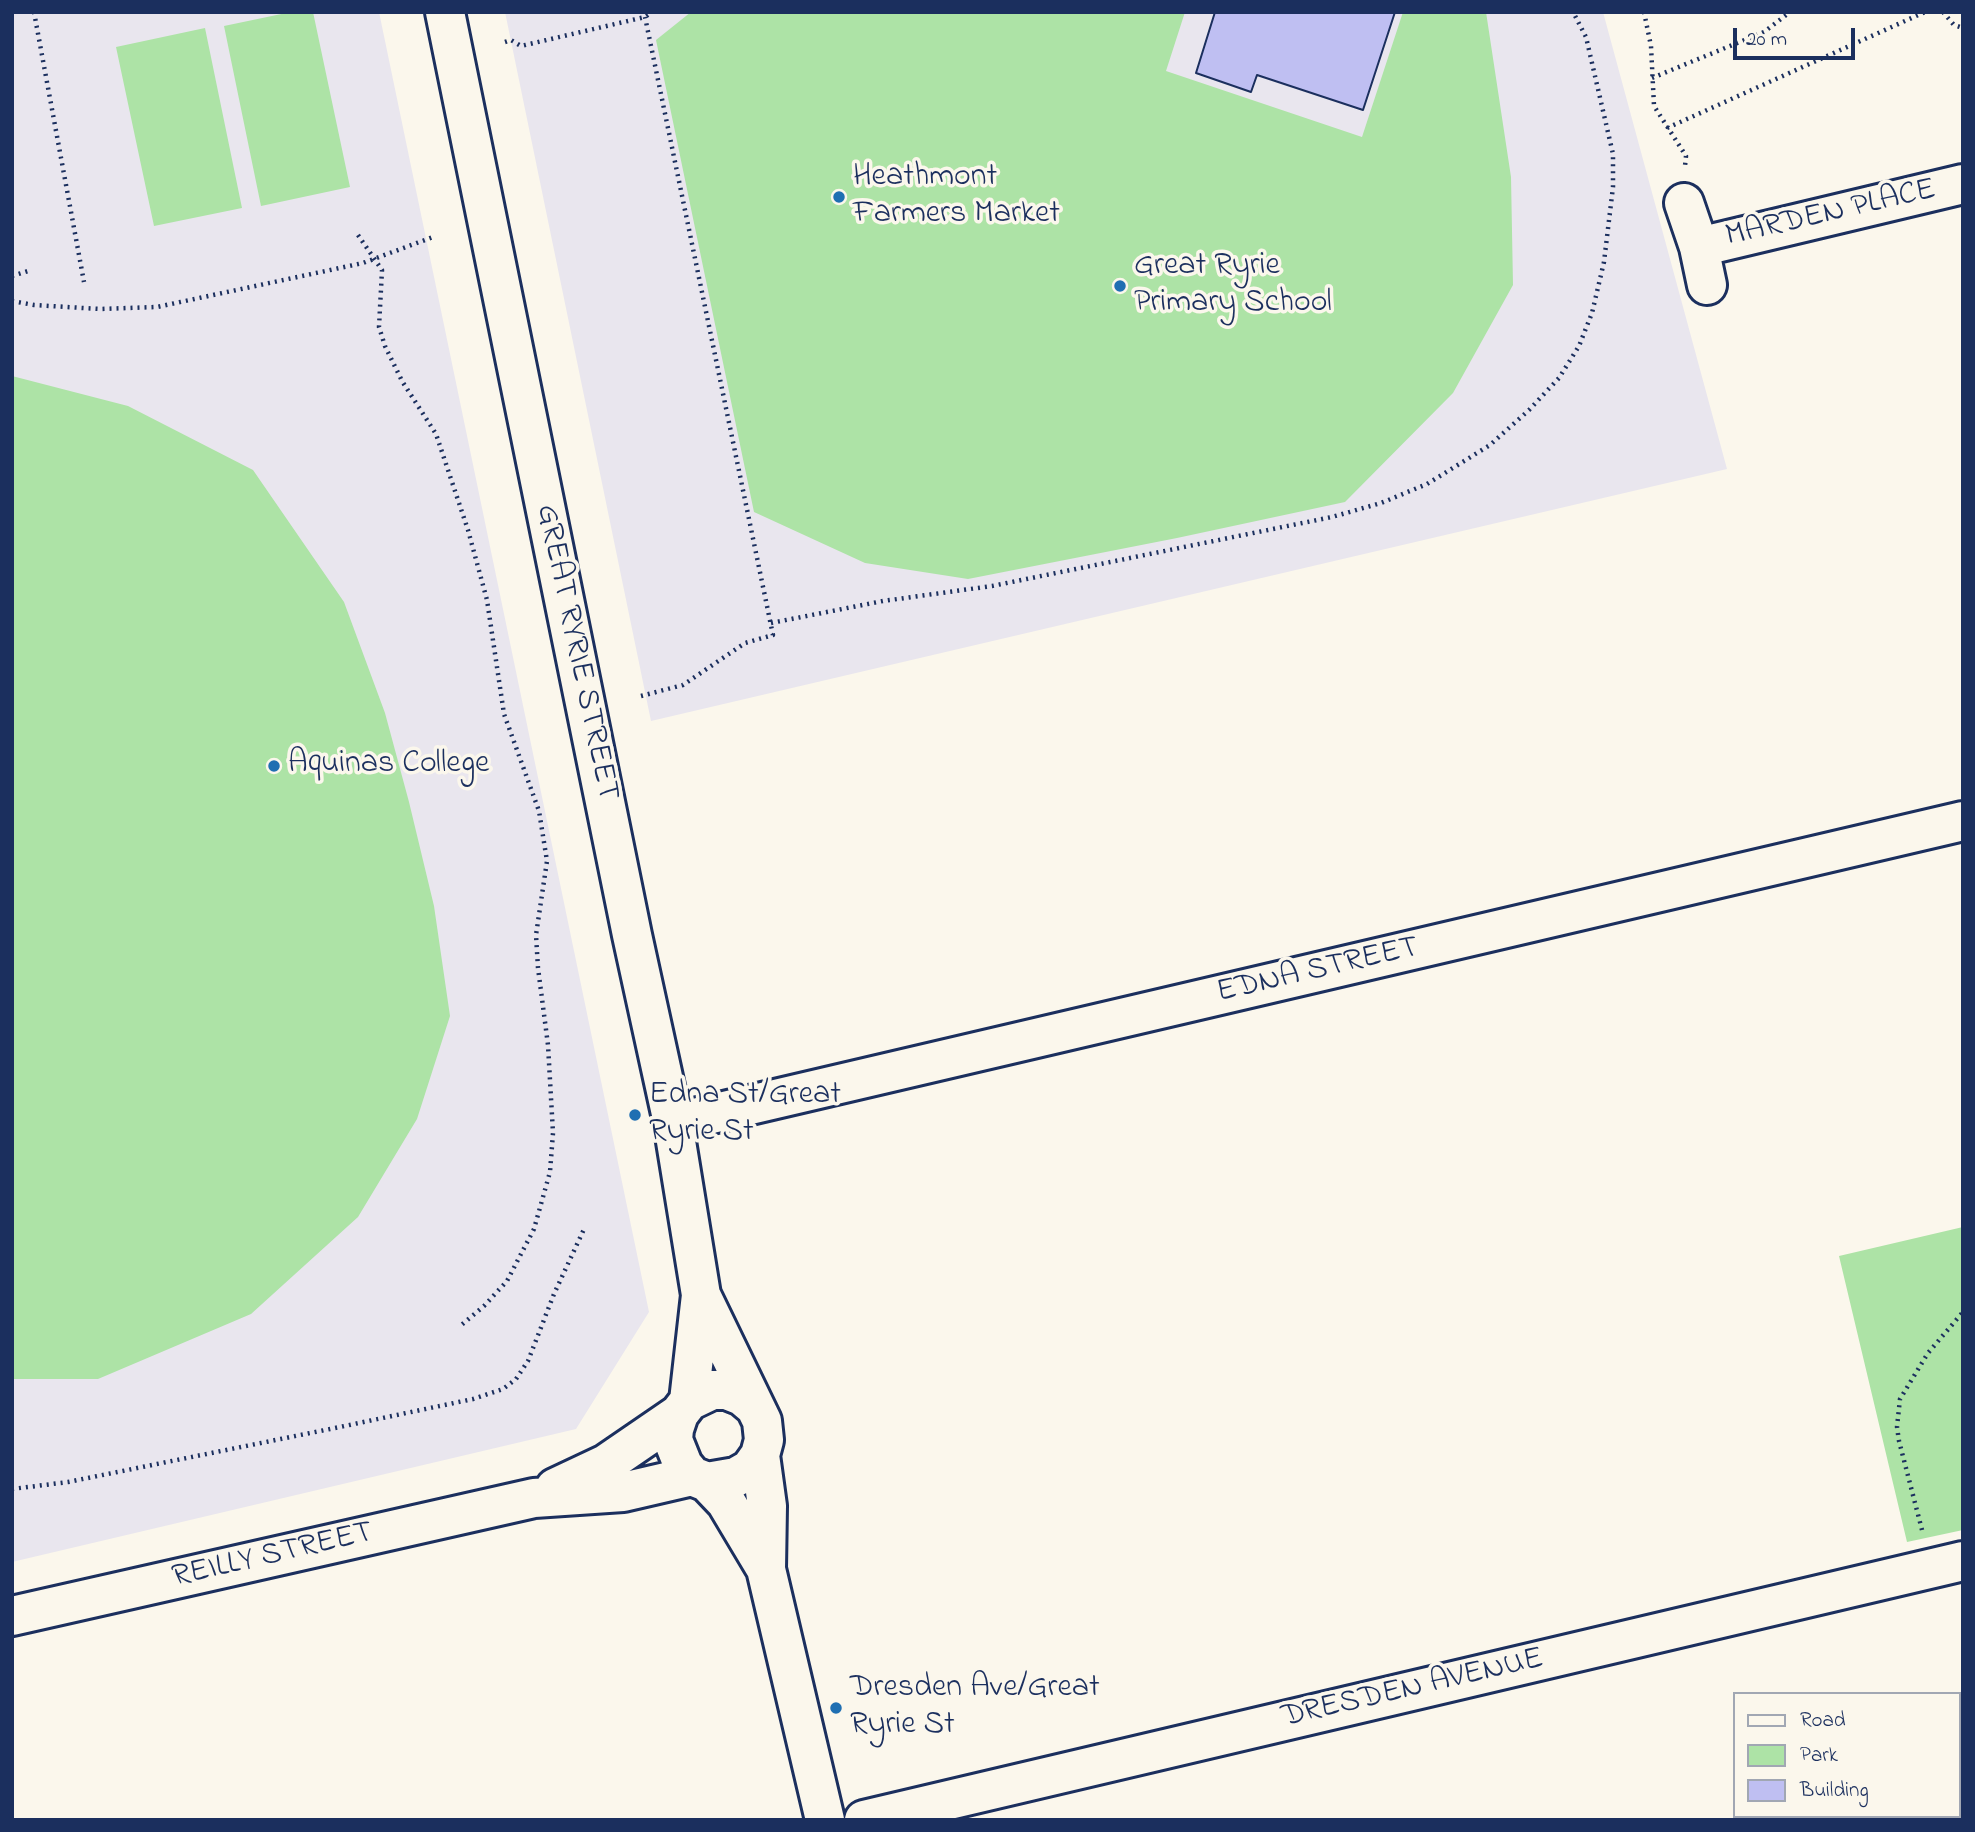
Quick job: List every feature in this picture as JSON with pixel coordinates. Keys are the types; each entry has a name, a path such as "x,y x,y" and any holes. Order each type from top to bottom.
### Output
{"street":[{"name":"GREAT RYRIE STREET","path":"445,12 632,935 673,1123 701,1295 755,1408"},
{"name":"MARDEN PLACE","path":"1699,247 1963,184"},
{"name":"MARDEN PLACE","path":"1684,203 1699,247 1707,285"},
{"name":"EDNA STREET","path":"673,1123 1963,821"},
{"name":"GREAT RYRIE STREET","path":"684,1408 701,1295"},
{"path":"699,1479 736,1477 750,1469 760,1455 764,1440 762,1421 755,1408 742,1396 727,1390 712,1391 684,1408 674,1429 674,1440 682,1465 726,1502 766,1569"},
{"name":"REILLY STREET","path":"534,1497 606,1464 684,1408"},
{"path":"760,1455 767,1506 766,1569 825,1820"},
{"name":"REILLY STREET","path":"12,1616 534,1497 623,1492 699,1479"},
{"name":"DRESDEN AVENUE","path":"864,1820 1947,1564"}],"path":[{"path":"34,12 85,282"},
{"path":"505,42 511,40 521,46 645,17 652,12"},
{"path":"771,624 883,601 992,586 1332,517 1381,503 1427,484 1490,445 1530,410 1559,378 1578,346 1592,313 1604,262 1613,187 1613,154 1586,37 1573,12"},
{"path":"1644,12 1651,46 1654,106 1686,156 1684,203"},
{"path":"1652,79 1764,32 1790,12"},
{"path":"1667,128 1925,12"},
{"path":"1943,12 1954,25 1963,28"},
{"path":"641,696 683,685 706,672 744,643 773,635 645,17"},
{"path":"358,235 382,270 379,327 385,346 402,381 436,434 449,469 486,600 504,714 539,811 547,860 536,935 554,1133 550,1172 534,1229 507,1281 484,1306 459,1327"},
{"path":"12,301 100,309 157,307 328,271 376,258 433,237"},
{"path":"12,276 28,271"},
{"path":"12,1489 68,1482 335,1428 473,1399 503,1389 516,1379 528,1361 554,1294 585,1227"},
{"path":"1947,1564 1899,1441 1898,1412 1906,1385 1928,1353 1963,1312"}],"shaded area":[{"name":"Aquinas College","path":"12,12 379,12 649,1312 576,1429 12,1562"},
{"name":"Great Ryrie Primary School","path":"505,12 1603,12 1727,469 651,721"}],"green space":[{"path":"291,12 313,12 350,187 261,206 224,26"},
{"path":"691,12 1185,12 1166,71 1362,137 1403,12 1486,12 1511,177 1513,285 1453,393 1345,502 968,579 865,563 754,512 656,40"},
{"path":"205,28 242,208 154,226 116,47"},
{"path":"12,376 128,406 253,470 344,602 385,713 409,802 434,906 450,1016 417,1119 358,1217 251,1314 98,1379 12,1379"},
{"path":"1963,1227 1963,1530 1907,1542 1839,1256"}],"building":[{"path":"1215,12 1395,12 1363,110 1257,75 1251,92 1196,73"}],"place":[{"name":"Heathmont Farmers Market","path":"839,197"},
{"name":"Great Ryrie Primary School","path":"1120,286"},
{"name":"Aquinas College","path":"274,766"},
{"name":"Edna St/Great Ryrie St","path":"635,1115"},
{"name":"Dresden Ave/Great Ryrie St","path":"836,1708"}]}
